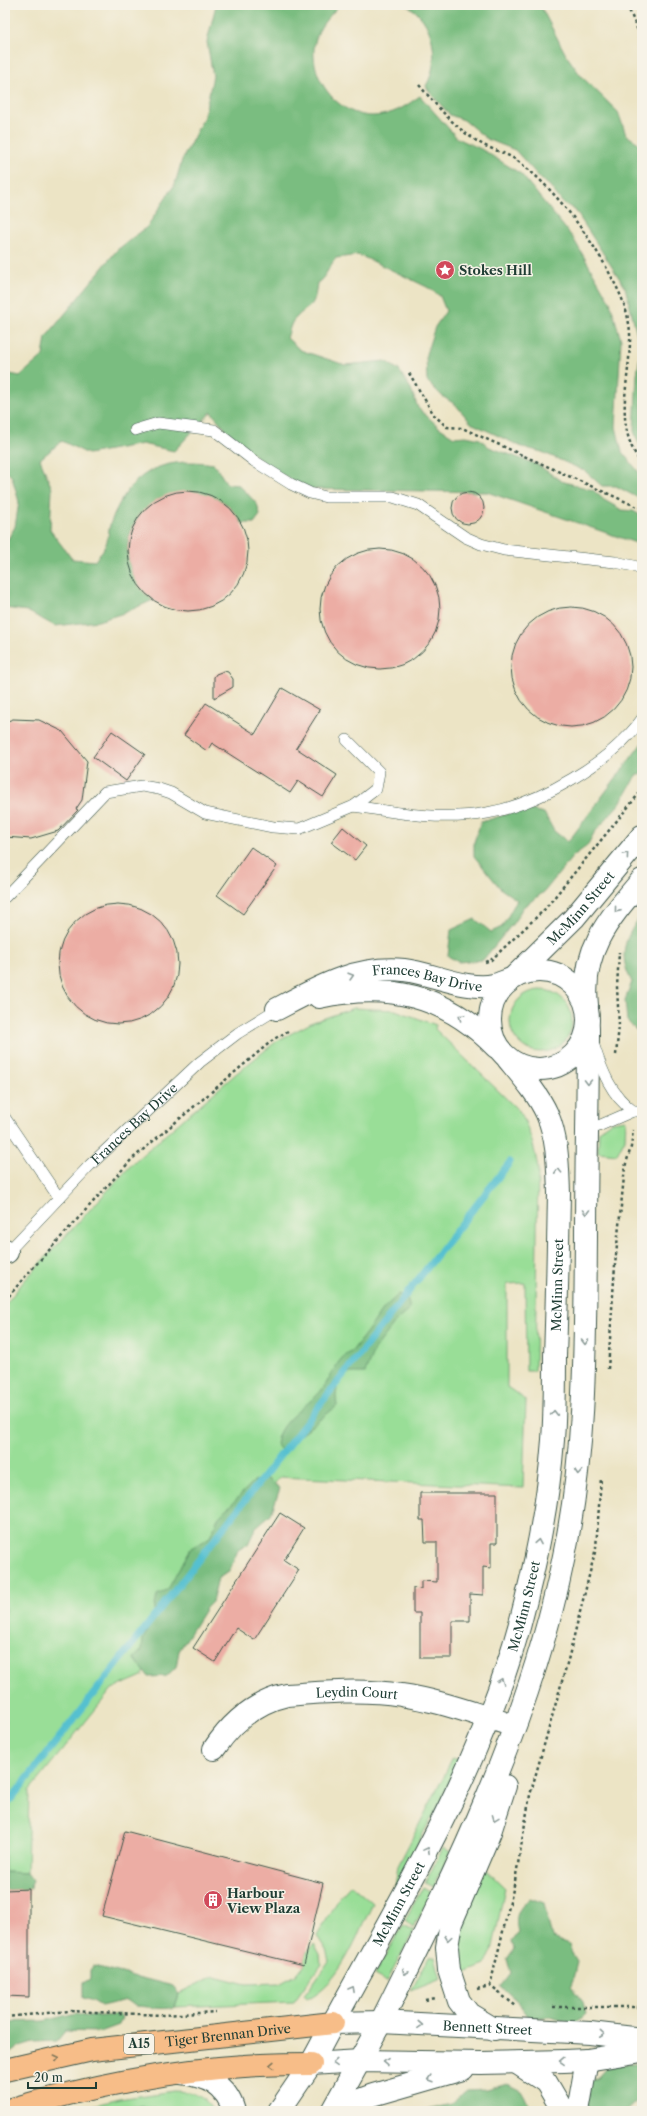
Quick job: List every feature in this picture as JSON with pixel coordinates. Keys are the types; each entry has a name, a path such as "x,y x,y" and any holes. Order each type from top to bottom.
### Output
{"main road":[{"name":"Tiger Brennan Drive","path":"5,2070 92,2050 333,2023"},
{"path":"5,2111 57,2096 118,2082 244,2066 311,2064"}],"street":[{"name":"McMinn Street","path":"513,977 574,918 642,836"},
{"path":"333,2111 381,2022 442,1899 489,1793 515,1725 543,1643 553,1605 564,1557 577,1479 585,1362 588,1022 586,992 587,971 597,939 607,922 642,880"},
{"name":"Frances Bay Drive","path":"277,1009 318,987 338,979 373,970 403,970 481,986 495,985 513,977"},
{"path":"534,970 555,973 566,978 576,987 584,999 588,1022 581,1047 573,1057 565,1063 552,1068 527,1068 504,1055 494,1041 490,1027 489,1013 498,992 513,977 534,970"},
{"name":"Frances Bay Drive","path":"277,1009 329,995 376,991 403,994 437,1004 458,1014 486,1037 504,1055"},
{"name":"McMinn Street","path":"279,2111 311,2064 443,1819 464,1777 488,1717 517,1634 526,1600 548,1484 553,1439 559,1194 558,1161 548,1115 532,1088 504,1055"},
{"name":"Leydin Court","path":"214,1749 226,1732 241,1718 275,1698 287,1695 383,1692 401,1694 441,1703 515,1725"},
{"path":"494,2029 475,2019 458,2001 449,1970 446,1946 451,1923 499,1807 509,1771 515,1725"},
{"name":"Bennett Street","path":"333,2023 381,2022 590,2033 642,2039"},
{"path":"311,2064 360,2061 517,2063 587,2060 642,2052"},
{"path":"578,2111 587,2060"},
{"path":"333,2111 373,2095 481,2063"},
{"path":"517,2063 546,2082 563,2111"},
{"path":"180,2073 202,2076 208,2079 224,2091 234,2111"}],"lane":[{"path":"135,430 158,423 214,430 254,461 291,484 310,493 326,497 393,497 418,505 465,537 481,544 504,550 615,562 634,566 642,570"},
{"path":"354,806 406,815 449,816 487,813 539,797 582,774 636,728 642,719"},
{"path":"5,897 105,792 142,786 159,788 171,793 205,813 273,827 299,830 354,806 376,789 380,772 347,740"},
{"name":"Frances Bay Drive","path":"6,1253 90,1165 200,1062 238,1033 277,1009"},
{"path":"588,1022 608,1082 621,1099 638,1111"},
{"path":"587,1131 638,1111"},
{"path":"5,1118 59,1198"}],"path":[{"path":"627,5 642,40"},
{"path":"419,85 462,131 482,144 513,158 538,178 568,212 599,253 617,287 628,316 630,340 625,410 626,432 632,451 642,464"},
{"path":"409,373 434,415 447,428 462,428 642,509"},
{"path":"479,964 491,960 544,910 642,790"},
{"path":"5,1301 22,1280 132,1159 274,1039 292,1028"},
{"path":"490,1986 517,2006"},
{"path":"548,2006 642,2007"},
{"path":"5,2017 68,2011 163,2015 222,2011"}],"green space":[{"path":"216,5 340,5 321,27 315,42 314,56 317,71 322,84 331,96 354,112 368,116 382,115 393,112 420,96 457,138 481,149 521,174 573,238 610,302 621,340 616,427 622,452 642,476 642,500 616,486 602,486 585,471 542,452 522,447 471,423 456,405 442,396 427,381 426,354 435,327 446,311 440,296 427,287 379,264 359,255 336,258 322,279 317,283 313,303 299,314 293,322 287,338 300,350 345,365 385,361 399,370 411,389 418,408 440,428 454,437 466,436 480,439 489,447 538,465 561,481 593,490 604,500 622,510 633,511 642,516 642,545 487,492 308,489 273,470 233,438 211,412 174,451 142,444 88,454 62,441 40,459 52,489 50,530 72,559 95,561 106,543 111,522 119,505 128,491 138,480 150,471 163,466 195,462 214,464 227,484 239,485 257,504 260,515 254,523 242,523 225,503 196,492 180,492 165,496 151,504 140,516 132,529 128,545 129,562 132,573 141,587 153,600 124,613 98,621 55,626 27,611 5,608 5,544 15,527 19,502 12,477 5,470 5,373 20,376 43,356 46,337 117,250 147,227 175,184 182,160 204,117 213,76 207,42"},
{"path":"406,5 540,5 566,55 581,76 618,112 626,135 640,144 642,143 642,447 638,442 634,431 637,374 641,350 625,287 575,210 562,202 550,186 541,179 515,150 487,139 464,120 450,115 431,94 426,86 431,76 434,53 429,30 416,11"},
{"path":"642,743 642,774 637,774 620,803 594,833 587,846 573,856 544,892 523,907 514,922 483,960 458,962 448,956 451,930 475,919 491,932 502,927 517,900 501,889 474,856 474,842 481,822 507,814 517,807 544,813 554,831 568,842"},
{"path":"642,914 642,1030 636,1030 627,1021 625,1000 632,982 627,972 624,955 627,939"},
{"path":"535,990 547,990 563,999 570,1009 572,1021 570,1033 563,1043 547,1052 535,1052 524,1047 515,1038 510,1027 510,1015 515,1004 524,995"},
{"path":"354,1008 395,1010 436,1025 435,1029 521,1113 530,1134 538,1169 535,1371 526,1371 525,1283 507,1284 507,1387 526,1400 523,1488 280,1477 248,1517 142,1676 112,1689 29,1791 27,1873 5,1872 5,1305 24,1281 135,1161 238,1072 277,1041 313,1022"},
{"path":"626,1120 625,1139 617,1154 598,1152 599,1131 612,1122"},
{"path":"399,1294 407,1297 410,1309 398,1319 374,1350 365,1373 348,1373 338,1380 336,1396 337,1406 281,1450 276,1444 278,1436 287,1421 320,1392 344,1356 352,1351 382,1310"},
{"path":"265,1477 280,1488 271,1514 256,1527 248,1544 238,1550 229,1572 218,1578 212,1602 206,1608 179,1651 176,1667 167,1676 149,1677 134,1658 142,1650 143,1639 152,1622 157,1595 168,1589 191,1548 210,1537 218,1518 254,1481"},
{"path":"453,1758 459,1760 442,1798 395,1887 398,1866"},
{"path":"443,1848 451,1852 433,1887 425,1883"},
{"path":"482,1866 505,1888 492,1951 485,1965 460,1975 455,1951 458,1932"},
{"path":"5,1872 27,1873 33,1881 29,1890 5,1890"},
{"path":"351,1885 373,1904 354,1944 339,1970 319,1991 307,1999 304,1996 329,1961 326,1950 317,1936 337,1900"},
{"path":"423,1887 432,1892 414,1927 405,1920"},
{"path":"530,1898 544,1903 552,1938 569,1944 572,1954 577,1962 571,1987 583,2002 586,2014 575,2024 550,2017 530,2018 515,1999 501,1987 511,1974 507,1959 514,1949 512,1942 518,1932 516,1921 518,1913 522,1906"},
{"path":"403,1925 414,1930 387,1982 374,1975"},
{"path":"314,1944 320,1954 321,1964 294,2002 175,2007 179,1993 214,1976 246,1984 281,1983 296,1975 304,1965 306,1954"},
{"path":"429,1957 435,1957 441,1979 411,1991"},
{"path":"94,1966 173,1986 179,1993 175,2007 160,2008 135,2006 127,2000 101,2006 93,2001 83,1998 83,1983 90,1979 90,1971"},
{"path":"76,2013 97,2016 118,2014 122,2017 119,2025 100,2032 65,2031 57,2041 33,2042 20,2046 5,2057 5,2022 44,2021"},
{"path":"621,2064 642,2064 642,2096 626,2111 586,2111 590,2081 598,2078 609,2066"},
{"path":"507,2084 521,2091 529,2105 525,2111 416,2111 451,2104 467,2091 486,2090"},
{"path":"174,2091 192,2093 201,2097 214,2111 163,2111 155,2107 71,2111 119,2099"},
{"path":"130,2107 155,2107 163,2111 99,2111"}],"building":[{"path":"188,491 200,492 211,496 221,501 230,509 238,518 243,528 247,539 247,563 243,574 238,584 230,593 221,601 211,606 200,610 188,611 176,610 165,606 155,601 146,593 138,584 133,574 129,563 128,551 129,539 133,528 138,518 146,509 155,501 165,496 176,492"},
{"path":"468,492 474,493 481,499 484,508 483,514 477,521 468,524 462,523 455,517 452,508 453,502 459,495"},
{"path":"380,549 392,550 403,554 413,559 422,567 430,576 435,586 439,597 439,621 435,632 430,642 422,651 413,659 403,664 392,668 380,669 368,668 357,664 347,659 338,651 330,642 325,632 321,621 320,609 321,597 325,586 330,576 338,567 347,559 357,554 368,550"},
{"path":"571,607 583,608 594,612 604,617 613,625 621,634 626,644 630,655 630,679 626,690 621,700 613,709 604,717 594,722 583,726 571,727 559,726 548,722 538,717 529,709 521,700 516,690 512,679 511,667 512,655 516,644 521,634 529,625 538,617 548,612 559,608"},
{"path":"224,671 228,672 233,679 233,687 214,698 214,677 216,674"},
{"path":"282,688 320,710 296,748 337,775 323,797 298,781 290,793 212,743 207,751 184,735 206,703 255,734"},
{"path":"13,719 39,720 62,731 87,761 82,800 76,809 78,810 58,831 31,839 5,837 5,722"},
{"path":"112,731 145,754 126,781 93,757"},
{"path":"343,827 366,846 355,860 331,842"},
{"path":"251,847 277,866 243,914 217,895"},
{"path":"118,904 130,905 141,909 151,914 160,922 168,931 173,941 177,952 177,976 173,987 168,997 160,1006 151,1014 141,1019 130,1023 118,1024 106,1023 95,1019 85,1014 76,1006 68,997 63,987 59,976 58,964 59,952 63,941 68,931 76,922 85,914 95,909 106,905"},
{"path":"420,1493 497,1493 497,1543 491,1543 491,1568 483,1567 483,1595 470,1594 470,1621 452,1621 452,1658 420,1658 420,1613 413,1613 413,1588 421,1589 421,1581 437,1582 437,1542 425,1542 424,1520 420,1520"},
{"path":"280,1513 304,1528 284,1560 299,1570 254,1640 236,1628 215,1662 193,1648"},
{"name":"Harbour View Plaza","path":"125,1831 323,1883 304,1965 102,1916"},
{"path":"29,1889 29,1997 5,1996 5,1890"}],"waterway":[{"path":"5,1807 510,1162"}],"place":[{"name":"Stokes Hill","path":"445,270"},
{"name":"Harbour View Plaza","path":"213,1900"}]}
